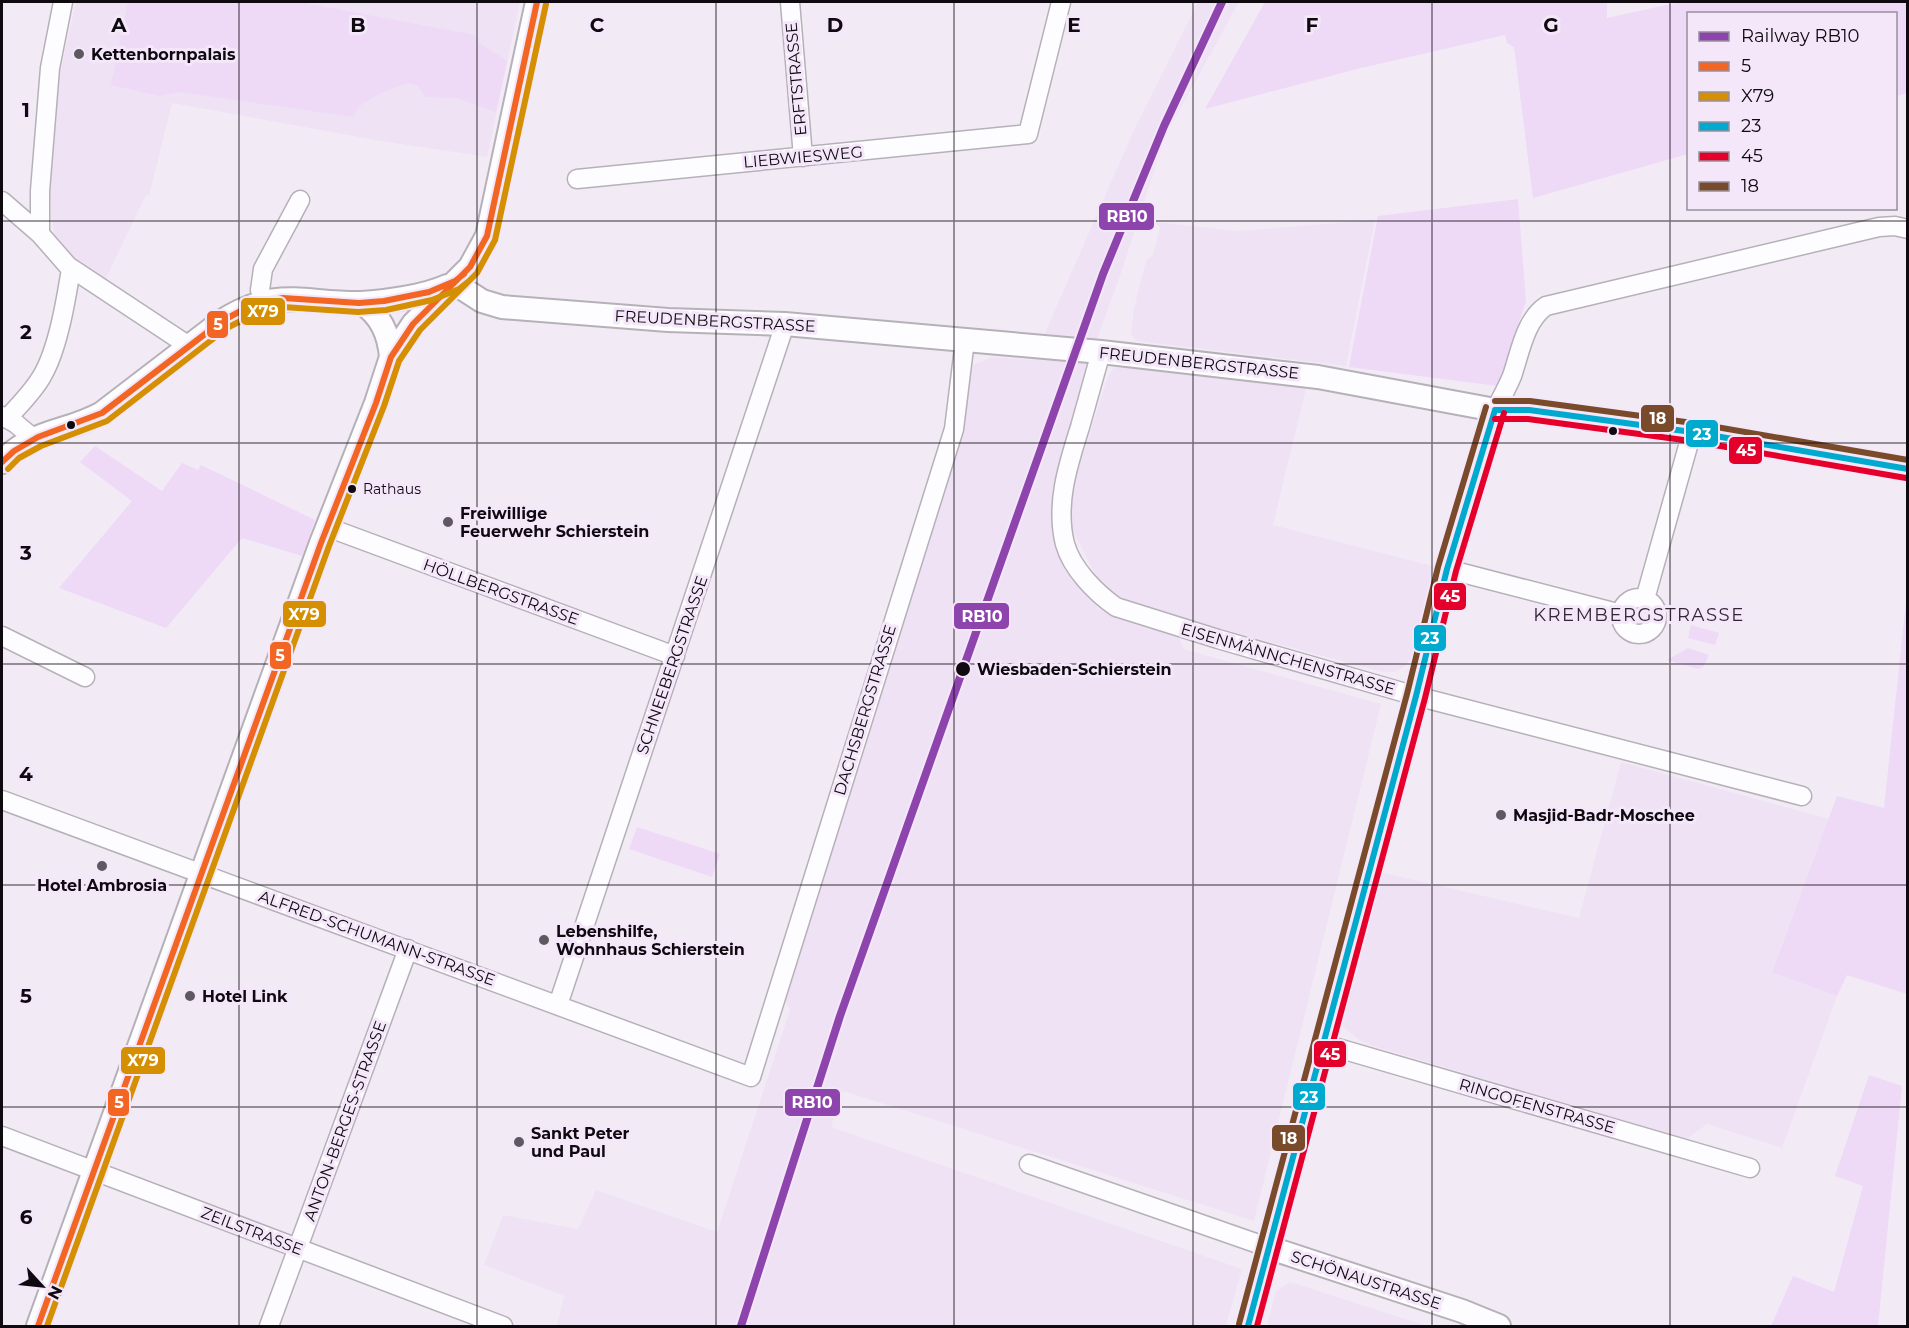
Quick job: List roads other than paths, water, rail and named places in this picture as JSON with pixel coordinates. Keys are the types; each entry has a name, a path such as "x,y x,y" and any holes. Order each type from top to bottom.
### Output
{"street":[{"path":"40,234 40,191 50,68 63,2"},
{"path":"38,1326 327,527 376,403 391,357 413,324 470,267 487,236 537,2"},
{"name":"ERFTSTRASSE","path":"790,2 802,157"},
{"name":"LIEBWIESWEG","path":"577,178 1028,134 1060,2"},
{"path":"264,302 261,290 262,269 300,200"},
{"path":"2,201 40,234 71,268 189,346"},
{"path":"1248,1326 1416,696 1447,568 1495,410 1512,376 1529,326 1540,310 1546,306 1879,227 1895,226 1908,229"},
{"path":"33,438 15,423 4,418 28,395 43,375 65,308 71,268"},
{"path":"2,462 14,450 33,438 83,422 102,413 239,310 264,302 288,298 362,303 416,296 454,283"},
{"name":"FREUDENBERGSTRASSE","path":"454,283 482,301 502,307 668,320 786,324 1101,352 1318,377 1495,410 1529,410 1692,432 1908,469"},
{"path":"362,303 382,323 387,333 391,357"},
{"name":"SCHNEEBERGSTRASSE","path":"558,1005 786,324"},
{"name":"DACHSBERGSTRASSE","path":"751,1077 954,429 965,340"},
{"name":"EISENMÄNNCHENSTRASSE","path":"1101,352 1067,470 1062,493 1062,523 1069,554 1102,597 1116,607 1416,696 1802,796"},
{"path":"1646,599 1692,432"},
{"name":"HÖLLBERGSTRASSE","path":"327,527 675,656"},
{"path":"1447,568 1621,614"},
{"path":"1635,598 1646,599 1654,607 1656,621 1650,630 1640,633 1629,630 1622,621 1621,614 1625,604 1635,598"},
{"path":"2,636 85,677"},
{"name":"ALFRED-SCHUMANN-STRASSE","path":"2,800 751,1077"},
{"name":"ANTON-BERGES-STRASSE","path":"269,1326 408,949"},
{"name":"RINGOFENSTRASSE","path":"1324,1044 1750,1168"},
{"name":"ZEILSTRASSE","path":"2,1136 503,1326"},
{"name":"SCHÖNAUSTRASSE","path":"1029,1164 1270,1248 1462,1311 1499,1326"}],"rail line":[{"name":"RB10","path":"741,1326 840,1016 1103,274 1164,126 1222,2"}],"place":[{"name":"Kettenbornpalais","path":"79,54"},
{"name":"Rathaus","path":"352,489"},
{"name":"Freiwillige Feuerwehr Schierstein","path":"448,522"},
{"name":"Wiesbaden-Schierstein","path":"963,669"},
{"name":"Masjid-Badr-Moschee","path":"1501,815"},
{"name":"Hotel Ambrosia","path":"102,866"},
{"name":"Lebenshilfe, Wohnhaus Schierstein","path":"544,940"},
{"name":"Hotel Link","path":"190,996"},
{"name":"Sankt Peter und Paul","path":"519,1142"}],"district":[{"name":"KREMBERGSTRASSE","path":"1639,615"}]}
